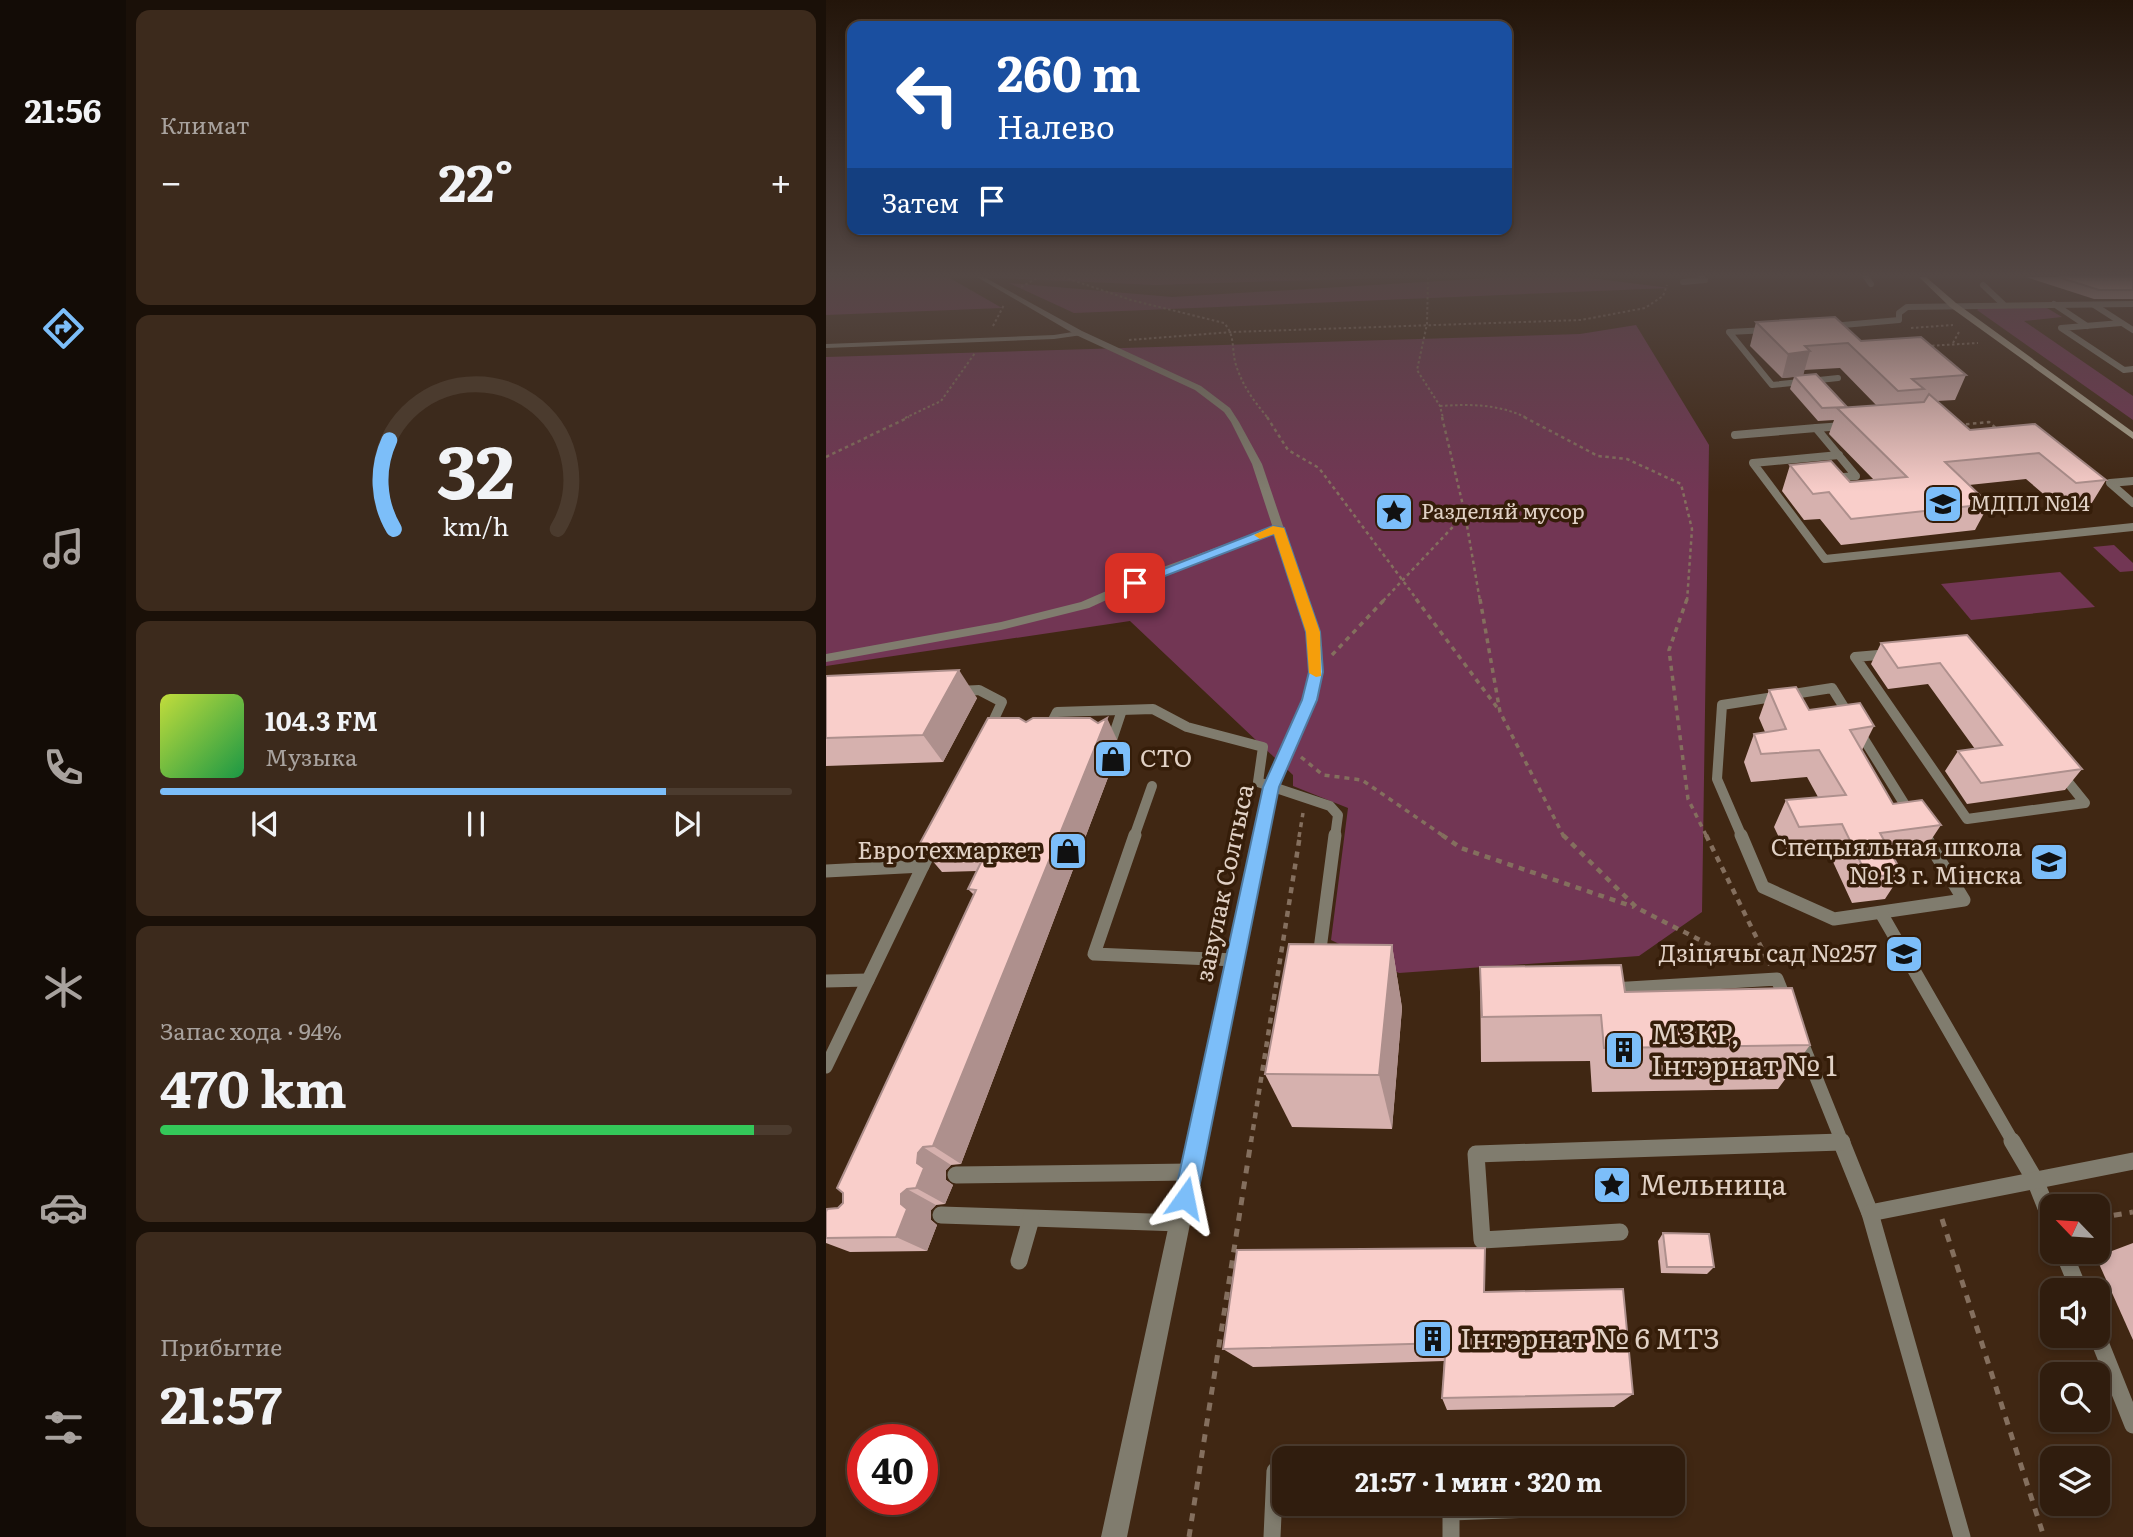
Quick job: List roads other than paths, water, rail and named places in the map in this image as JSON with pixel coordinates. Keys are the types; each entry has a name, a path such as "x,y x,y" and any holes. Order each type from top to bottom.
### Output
{"main road":[{"path":"2013,349 2133,436"}],"street":[{"name":"завулак Солтыса","path":"1114,1537 1271,787 1309,700 1316,672 1313,632 1257,464 1227,410 1198,388 1118,349"},
{"path":"826,658 1001,626 1086,605 1159,572 1278,528"}],"lane":[{"path":"1743,349 1772,385 1838,378"},
{"path":"2092,349 2124,370 2133,369"},
{"path":"1735,435 1858,425"},
{"path":"1816,428 1856,475 1817,480"},
{"path":"1839,455 1753,463 1825,559 2133,527"},
{"path":"2133,481 2110,483 2133,503"},
{"path":"1960,648 2085,803 1967,819 1856,657 1960,648"},
{"path":"1832,688 1964,900 1881,913 1834,919 1763,887 1717,779 1722,705 1832,688"},
{"path":"951,692 979,691 1002,702 985,737"},
{"path":"1042,742 1057,712 1153,709 1187,727 1264,747 1258,782 1330,806 1338,815 1322,943 1318,964 1313,971"},
{"path":"1111,743 1122,710"},
{"path":"1152,786 1094,954 1235,960"},
{"path":"826,1066 940,831"},
{"path":"826,871 923,866"},
{"path":"1881,913 2041,1194"},
{"path":"1601,989 1777,979 1870,1213 1962,1537"},
{"path":"826,981 868,980"},
{"path":"1620,1232 1482,1240 1476,1154 1842,1142"},
{"path":"1870,1213 2133,1161"},
{"path":"956,1175 1191,1172"},
{"path":"941,1215 1180,1223"},
{"path":"1019,1261 1031,1219"},
{"path":"2102,1348 2133,1425"},
{"path":"1272,1537 1273,1516"},
{"path":"1451,1516 1451,1537"}],"place":[{"name":"МДПЛ №14","path":"1943,504"},
{"name":"Разделяй мусор","path":"1394,512"},
{"name":"СТО","path":"1113,759"},
{"name":"Евротехмаркет","path":"1068,851"},
{"name":"Спецыяльная школа № 13 г. Мінска","path":"2049,862"},
{"name":"Дзіцячы сад №257","path":"1904,954"},
{"name":"МЗКР, Інтэрнат № 1","path":"1624,1050"},
{"name":"Мельница","path":"1612,1185"},
{"name":"Інтэрнат № 6 МТЗ","path":"1433,1339"}]}
